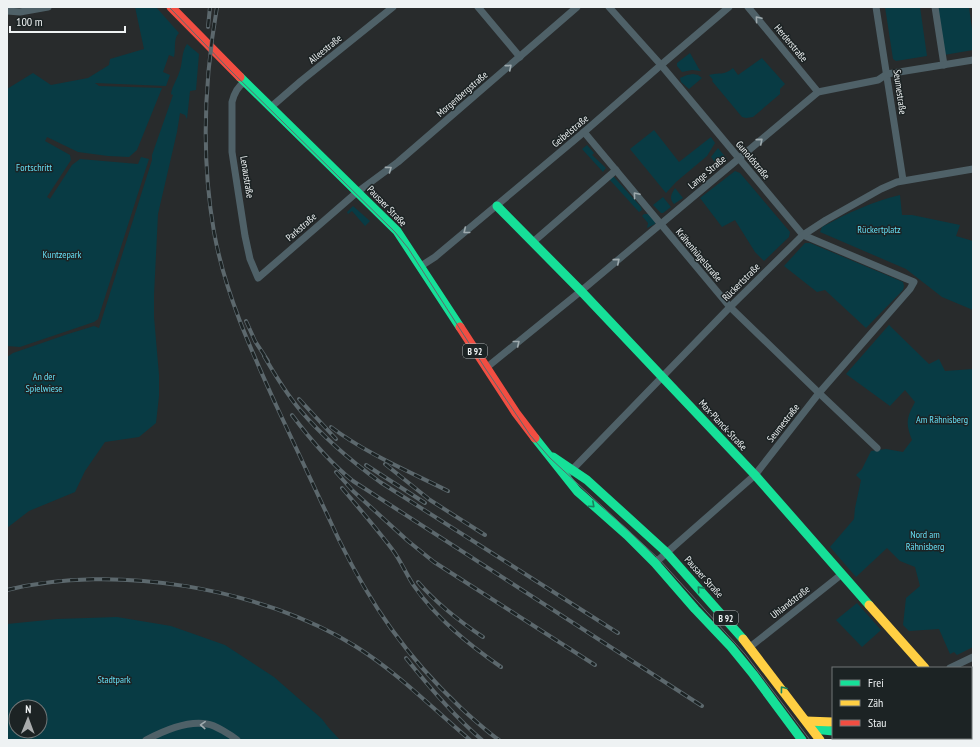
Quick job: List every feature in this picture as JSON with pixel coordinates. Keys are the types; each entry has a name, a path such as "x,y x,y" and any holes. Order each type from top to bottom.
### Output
{"main road":[{"name":"Pausaer Straße","path":"171,7 230,68 397,231 531,434 548,453 565,477 577,491 627,535 655,563 695,609 731,647 802,740"},
{"name":"Max-Planck-Straße","path":"497,206 581,291 755,476 924,667"},
{"name":"Pausaer Straße","path":"548,453 587,480 666,552 750,647 820,740"},
{"path":"792,726 806,720 832,722"},
{"path":"792,726 813,730 832,731"},
{"path":"944,739 961,740"}],"street":[{"path":"7,11 20,12 48,7"},
{"name":"Alleestraße","path":"271,107 393,7"},
{"path":"478,7 520,57"},
{"name":"Morgenbergstraße","path":"357,192 398,162 577,7"},
{"name":"Gunoldstraße","path":"609,7 661,65 803,235 914,282"},
{"name":"Geibelstraße","path":"421,266 435,257 497,206 729,7"},
{"name":"Herderstraße","path":"748,7 818,92"},
{"name":"Seumestraße","path":"876,7 903,180"},
{"path":"935,7 944,65"},
{"name":"Lange Straße","path":"486,368 661,225 818,92 878,80 887,74 973,60"},
{"name":"Lenaustraße","path":"245,82 239,86 232,102 232,152 245,236 250,259 258,278"},
{"name":"Krähenhügelstraße","path":"584,132 730,307 877,448"},
{"name":"Rückertstraße","path":"565,477 730,307 803,235 860,200 903,180 973,169"},
{"path":"533,242 616,170"},
{"name":"Parkstraße","path":"258,278 357,192"},
{"name":"Seumestraße","path":"655,563 755,476 818,393 910,289 914,282"},
{"name":"Uhlandstraße","path":"750,647 842,574"},
{"path":"952,667 973,657"},
{"path":"146,740 159,733 178,726 207,724 232,735 237,740"}],"green space":[{"path":"135,7 156,7 179,33 175,41 174,57 169,55 163,72 170,75 166,86 95,83 99,86 162,88 137,150 129,157 108,156 78,152 47,137 45,141 70,155 71,160 47,197 50,199 72,165 80,159 138,164 141,157 149,159 98,319 94,322 20,347 7,346 7,89 33,73 51,85 88,78 109,65 110,59 144,49"},
{"path":"885,7 920,7 927,56 896,61 893,59"},
{"path":"937,7 969,7 973,36 973,50 944,55"},
{"name":"An der Spielwiese","path":"187,44 199,54 196,90 190,91 187,119 185,115 180,113 158,214 154,295 154,317 159,375 159,396 156,423 139,437 105,442 85,471 75,492 29,511 7,528 7,357 13,353 68,334 94,326 99,328 152,160 152,155 173,95 171,94 173,86 178,76"},
{"path":"690,53 701,71 692,70 682,72 677,66 677,63"},
{"path":"762,58 785,84 780,89 780,94 753,117 742,117 712,81 713,80 709,75 724,73 733,68 738,75"},
{"path":"693,74 702,78 689,89 681,82 680,78"},
{"path":"654,130 679,162 711,137 715,143 707,156 676,182 666,193 630,149"},
{"path":"587,145 594,153 592,155 606,168 603,172 582,149"},
{"path":"718,148 727,159 719,167 711,157"},
{"path":"735,171 740,173 790,232 789,237 764,261 755,252 735,220 722,227 700,198"},
{"path":"614,177 642,210 639,212 609,179"},
{"path":"675,188 683,198 674,204 671,200 671,196"},
{"name":"Rückertplatz","path":"900,195 902,215 912,215 960,225 956,236 973,241 973,310 942,297 906,269 820,232 822,227 850,213 879,201"},
{"path":"663,197 671,207 661,213 653,205"},
{"path":"353,206 370,221 365,226 352,211 348,214 347,212"},
{"path":"644,214 650,214 656,221 655,224 647,228 648,223 642,216"},
{"path":"805,243 810,243 903,282 903,290 866,328 825,290 817,292 784,266"},
{"path":"889,325 929,364 939,359 945,371 973,369 973,647 957,655 954,652 950,654 939,629 909,631 903,625 906,598 920,586 915,567 900,561 887,548 856,577 830,547 854,519 861,480 856,475 862,469 871,451 886,449 903,452 912,440 908,429 908,420 915,402 905,390 890,406 846,374"},
{"path":"857,603 881,630 862,647 836,620"},
{"name":"Stadtpark","path":"117,617 171,626 225,645 274,677 322,719 340,740 7,740 7,624 57,619"}],"tram line":[{"path":"169,7 230,70 395,232 408,248 530,435 550,458 659,559 745,654 810,740"}],"railway":[{"path":"208,27 210,7"},
{"path":"217,7 209,63 207,91 207,176 214,232 219,255 232,299 248,342 339,540 351,564 377,608 406,649 423,669 460,707 499,740"},
{"path":"246,321 255,341 268,361"},
{"path":"264,356 281,384 300,410 328,439 358,466 380,482 618,633"},
{"path":"299,399 336,439"},
{"path":"292,415 320,450 353,481 702,706"},
{"path":"331,427 373,454 448,491"},
{"path":"385,464 430,500 485,535"},
{"path":"366,465 425,503"},
{"path":"336,472 353,491 408,541 434,562 595,665"},
{"path":"342,488 392,549 423,598 443,620 465,640 501,667"},
{"path":"7,590 49,582 93,579 139,581 186,586 232,596 276,609 317,626 355,646 370,656 400,679 470,740"},
{"path":"418,582 449,612 483,637"},
{"path":"406,658 442,701 482,740"}],"traffic: fast":[{"path":"240,77 397,231 460,327"},
{"path":"497,206 581,291 755,475 869,605"},
{"path":"535,438 577,491 627,535 655,563 695,609 731,647 802,740"},
{"path":"553,457 587,480 666,552 743,639"},
{"path":"813,729 832,731"},
{"path":"943,739 961,740"}],"traffic: slow":[{"path":"869,605 924,667"},
{"path":"743,639 820,740"},
{"path":"806,721 832,722"}],"traffic: jam":[{"path":"171,7 240,77"},
{"path":"460,327 516,413 535,438"}],"park label":[{"name":"Fortschritt","path":"34,167"},
{"name":"Kuntzepark","path":"62,254"},
{"name":"Am Rähnisberg","path":"942,419"},
{"name":"Nord am Rähnisberg","path":"925,540"}]}
